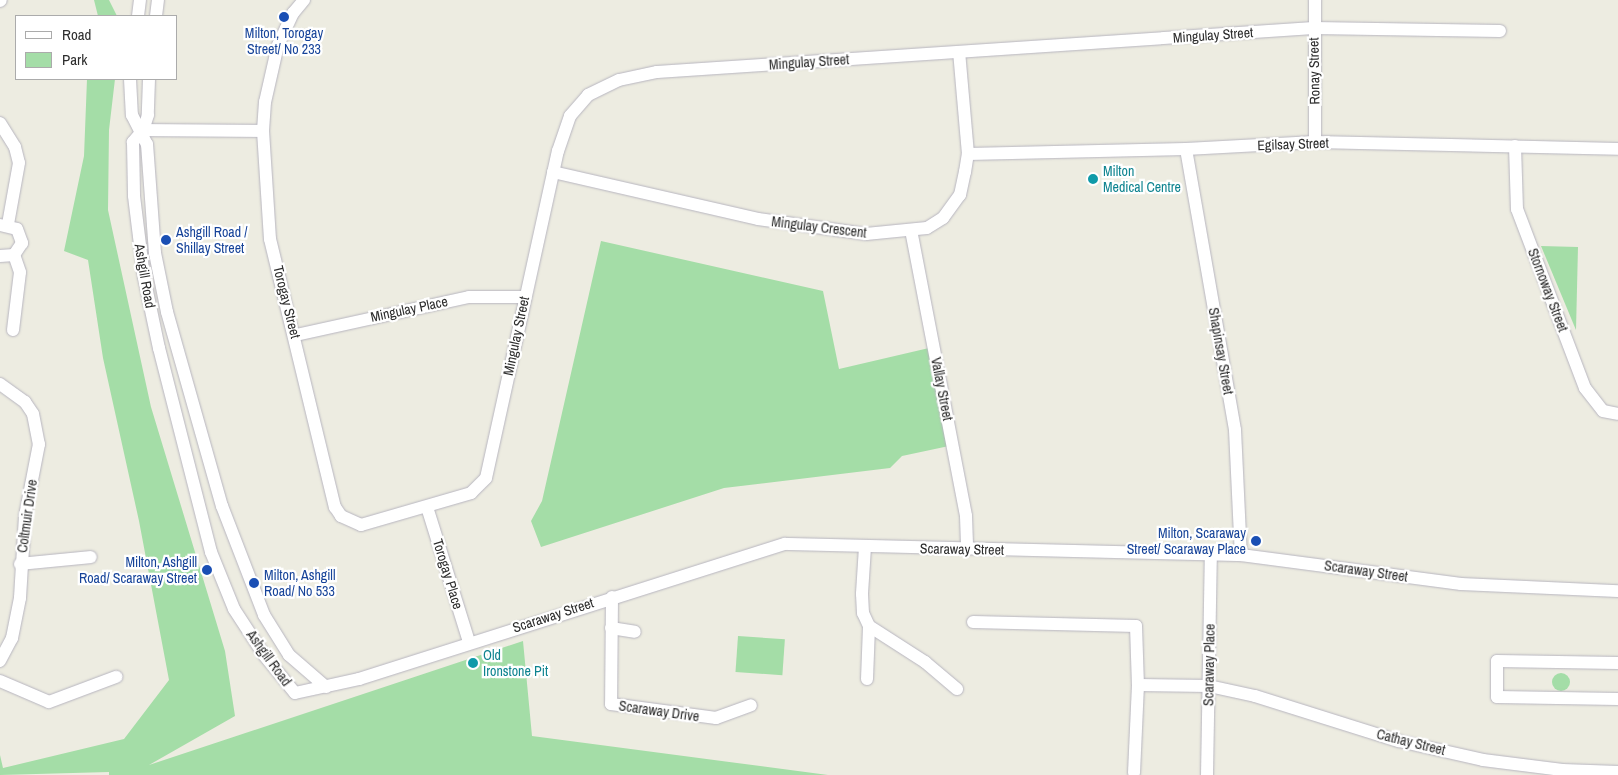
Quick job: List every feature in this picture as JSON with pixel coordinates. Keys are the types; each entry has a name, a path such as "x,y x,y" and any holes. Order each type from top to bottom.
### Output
{"street":[{"path":"138,15 140,0"},
{"path":"156,15 158,0"},
{"name":"Torogay Street","path":"304,0 293,12 278,45 265,102 263,131 270,239 296,335 333,500 341,516 361,525 427,507"},
{"name":"Ronay Street","path":"1315,0 1315,142"},
{"name":"Mingulay Street","path":"427,507 471,493 486,478 524,297 553,172 570,116 588,95 619,80 658,72 1314,28 1500,30"},
{"name":"Mingulay Crescent","path":"553,172 758,219 866,234 926,228 943,218 960,194 968,154 959,52"},
{"name":"Ashgill Road","path":"130,80 132,115 142,130 147,144 155,253 167,312 222,506 264,615 289,656 326,687"},
{"name":"Ashgill Road","path":"149,80 148,115 142,130 133,142 133,173 144,276 212,552 234,609 264,655 295,693 326,687"},
{"path":"0,123 15,147 19,163 4,225 17,229 22,238 21,248 14,255 0,256"},
{"path":"142,130 263,131"},
{"name":"Egilsay Street","path":"968,154 1186,149 1315,142 1618,149"},
{"name":"Stornoway Street","path":"1514,146 1517,209 1585,388 1603,411 1618,414"},
{"name":"Shapinsay Street","path":"1186,149 1235,430 1241,555"},
{"name":"Vallay Street","path":"911,230 966,516 967,549"},
{"path":"12,330 20,272 14,255"},
{"name":"Mingulay Place","path":"296,335 469,297 524,297"},
{"name":"Coltmuir Drive","path":"0,384 25,402 38,428 39,444 25,516 20,564 20,598 12,638 0,661"},
{"name":"Torogay Place","path":"427,507 470,642"},
{"name":"Scaraway Street","path":"326,687 773,545 1211,556 1241,555 1461,584 1618,591"},
{"path":"865,547 862,594 863,613 870,626 925,662 957,690"},
{"name":"Scaraway Place","path":"1206,775 1211,556"},
{"path":"20,564 90,557"},
{"name":"Scaraway Drive","path":"612,597 611,704 716,718 751,705"},
{"path":"973,622 1136,626 1138,685 1134,773"},
{"path":"867,679 870,626"},
{"path":"611,628 635,632"},
{"path":"1618,663 1497,661 1496,696 1618,699"},
{"path":"0,681 49,702 116,677"},
{"name":"Cathay Street","path":"1138,685 1209,686 1255,696 1399,741 1483,760 1562,773 1618,772"}],"green space":[{"path":"94,0 109,0 116,15 98,15"},
{"path":"87,80 115,80 109,130 108,210 151,407 225,651 235,716 149,765 523,641 532,736 828,775 109,775 109,772 0,775 0,755 3,768 124,739 169,680 139,521 103,358 88,260 64,251 84,156"},
{"path":"601,241 823,291 839,369 929,348 949,446 902,456 890,468 724,488 541,547 531,521 542,501"},
{"path":"1541,246 1578,247 1576,330"},
{"path":"738,636 785,639 782,675 735,672"},
{"path":"1561,673 1567,676 1570,682 1567,688 1561,691 1555,688 1552,682 1555,676"}],"place":[{"name":"Milton, Torogay Street/ No 233","path":"284,17"},
{"name":"Milton Medical Centre","path":"1093,179"},
{"name":"Ashgill Road / Shillay Street","path":"166,240"},
{"name":"Milton, Scaraway Street/ Scaraway Place","path":"1256,541"},
{"name":"Milton, Ashgill Road/ Scaraway Street","path":"207,570"},
{"name":"Milton, Ashgill Road/ No 533","path":"254,583"},
{"name":"Old Ironstone Pit","path":"473,663"}]}
